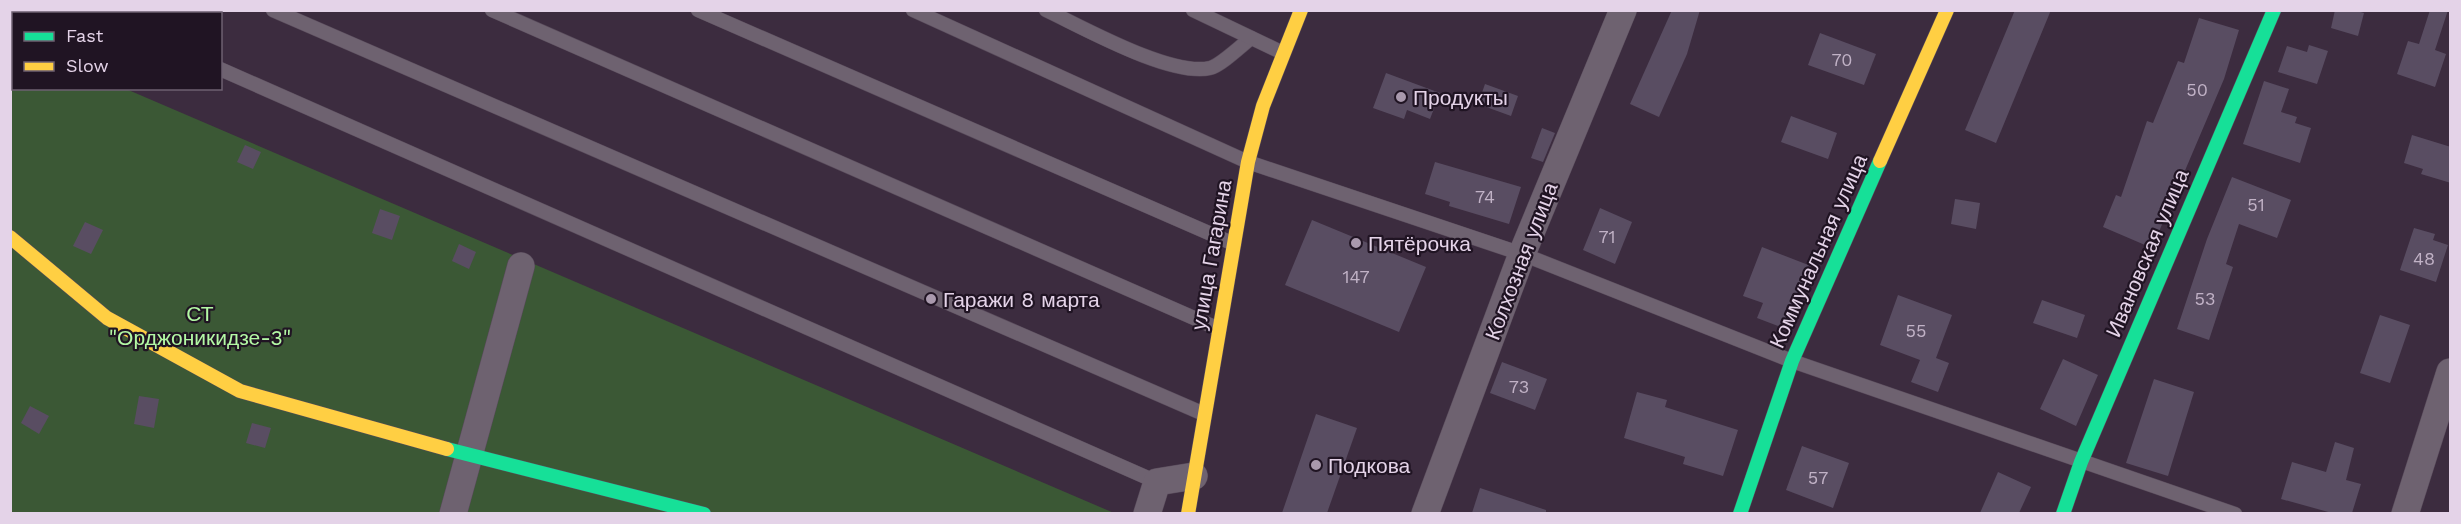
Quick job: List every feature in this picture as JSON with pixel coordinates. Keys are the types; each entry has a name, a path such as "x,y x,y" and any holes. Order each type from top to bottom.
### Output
{"street":[{"name":"улица Гагарина","path":"1188,513 1248,162 1263,106 1301,10"},
{"name":"Колхозная улица","path":"1425,513 1522,254 1623,10"},
{"name":"Коммунальная улица","path":"1740,513 1792,361 1947,10"},
{"name":"Ивановская улица","path":"2063,513 2081,462 2274,10"},
{"path":"10,237 107,318 240,391 470,454 704,513"},
{"path":"453,513 521,266"},
{"path":"2405,513 2451,372"},
{"path":"1147,513 1157,482 1194,476"}],"lane":[{"path":"273,10 1204,414"},
{"path":"492,10 1219,329"},
{"path":"698,10 1234,244"},
{"path":"913,10 1248,162 1522,254 1792,361 2235,513"},
{"path":"1046,10 1158,62 1179,67 1212,68 1251,38"},
{"path":"1193,10 1283,53"},
{"path":"222,70 1157,482"}],"green space":[{"name":"СТ \"Орджоникидзе-3\"","path":"10,38 12,39 12,90 128,90 1114,513 11,513"}],"building":[{"path":"1672,10 1700,10 1687,54 1659,117 1630,104"},
{"path":"2015,10 2051,10 1996,143 1965,130"},
{"path":"2335,10 2353,10 2364,13 2358,36 2331,28"},
{"path":"2430,10 2448,10 2435,50 2446,54 2435,87 2397,74 2408,41 2419,44"},
{"path":"2199,18 2239,30 2224,79 2152,248 2103,227 2116,195 2121,197 2147,121 2153,123 2178,61 2184,63"},
{"path":"1820,33 1876,54 1864,85 1808,65"},
{"path":"2309,45 2328,51 2317,84 2278,72 2287,46 2307,52"},
{"path":"1386,73 1440,93 1430,119 1407,110 1404,119 1373,108"},
{"path":"2264,81 2289,89 2281,112 2297,117 2295,123 2311,128 2300,163 2243,144"},
{"path":"1485,84 1518,96 1511,116 1478,104"},
{"path":"1791,116 1837,133 1828,159 1781,142"},
{"path":"1542,128 1555,133 1543,162 1531,158"},
{"path":"2412,135 2451,147 2451,183 2421,174 2423,169 2404,163"},
{"path":"245,145 261,152 253,169 237,162"},
{"path":"1435,162 1521,187 1509,224 1449,206 1450,202 1425,194"},
{"path":"2232,177 2291,200 2277,238 2239,224 2226,264 2233,267 2209,340 2177,329 2207,239"},
{"path":"1955,199 1980,203 1976,229 1951,224"},
{"path":"1600,208 1632,222 1615,264 1583,250"},
{"path":"380,209 400,216 392,240 372,233"},
{"path":"1312,220 1426,267 1399,332 1285,285"},
{"path":"85,222 103,230 91,254 73,246"},
{"path":"2414,228 2435,234 2433,240 2448,245 2436,282 2400,270"},
{"path":"459,244 476,252 469,269 452,261"},
{"path":"1762,247 1811,266 1786,329 1757,318 1763,303 1743,296"},
{"path":"1898,295 1952,315 1936,358 1949,363 1938,392 1911,382 1920,360 1880,345"},
{"path":"2042,300 2085,315 2077,338 2033,323"},
{"path":"2380,315 2410,325 2390,383 2360,373"},
{"path":"2063,359 2098,375 2076,426 2040,409"},
{"path":"1502,362 1547,379 1535,410 1490,393"},
{"path":"2154,379 2194,392 2168,476 2126,463"},
{"path":"1637,392 1667,400 1665,407 1738,430 1723,476 1683,464 1685,457 1624,438"},
{"path":"139,396 159,399 154,428 134,424"},
{"path":"30,406 49,416 39,434 21,423"},
{"path":"1316,414 1357,428 1327,513 1282,513"},
{"path":"252,423 271,428 265,448 246,443"},
{"path":"2335,442 2354,448 2346,480 2361,484 2352,513 2332,513 2281,499 2292,462 2326,472"},
{"path":"1802,446 1849,463 1833,508 1786,490"},
{"path":"1998,472 2031,487 2019,513 1980,513"},
{"path":"1480,488 1546,510 1546,513 1472,513"}],"traffic: fast":[{"path":"2063,514 2081,462 2274,10"},
{"path":"1740,514 1792,361 1880,161"},
{"path":"447,449 704,514"}],"traffic: slow":[{"path":"1188,514 1248,162 1263,106 1301,10"},
{"path":"1880,161 1947,10"},
{"path":"10,237 107,318 240,391 447,449"}],"place":[{"name":"Продукты","path":"1401,97"},
{"name":"Пятёрочка","path":"1356,243"},
{"name":"Гаражи 8 марта","path":"931,299"},
{"name":"Подкова","path":"1316,465"}]}
